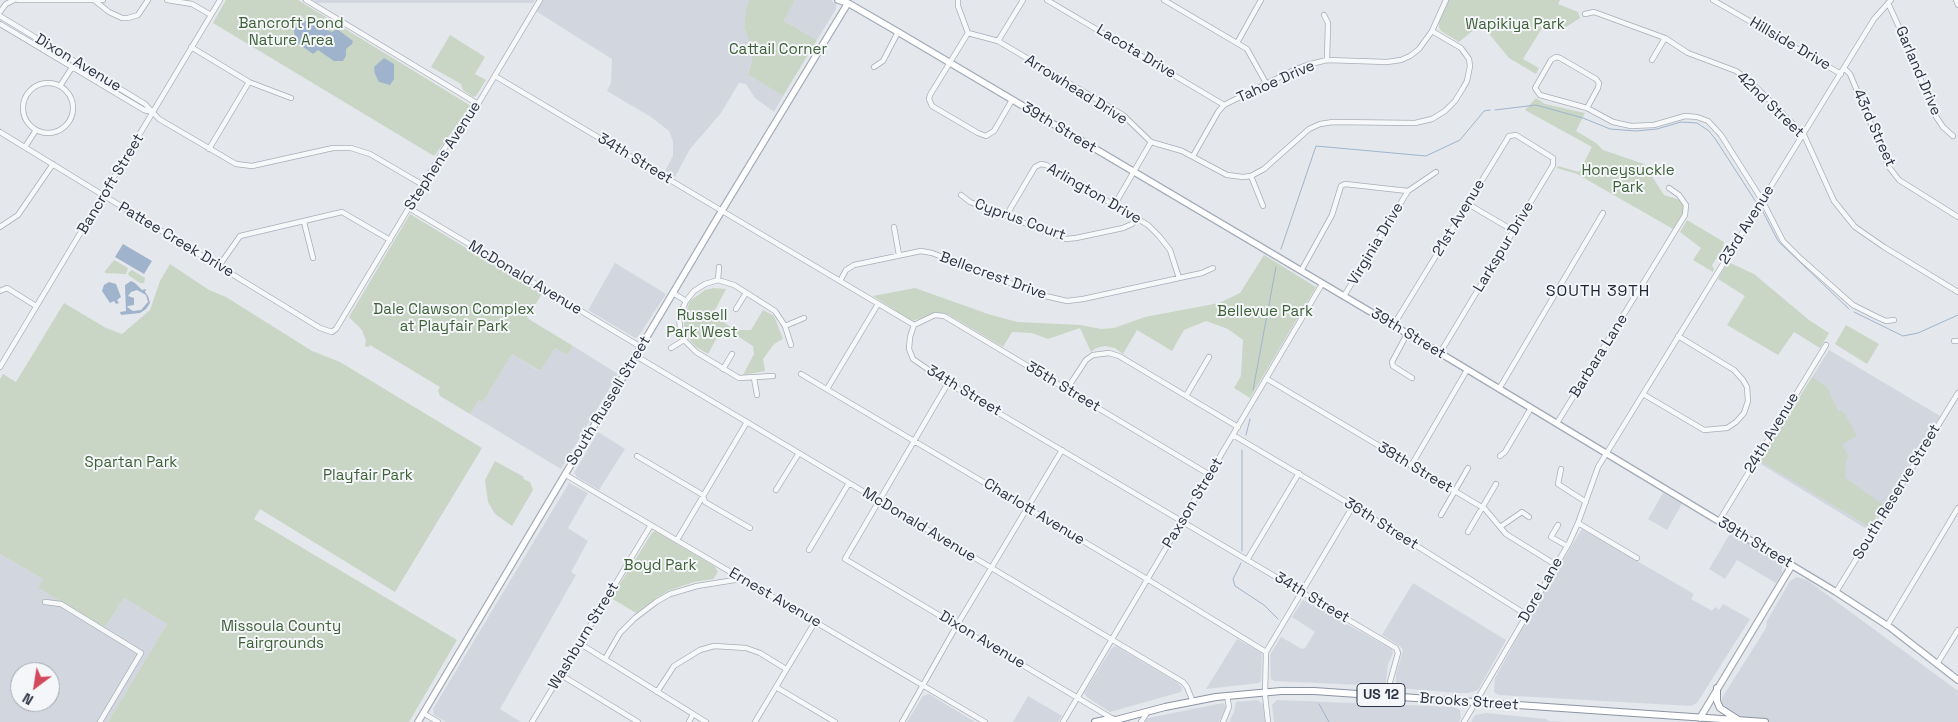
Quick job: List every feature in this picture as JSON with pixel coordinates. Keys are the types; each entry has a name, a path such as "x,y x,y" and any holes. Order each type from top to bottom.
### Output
{"highway":[{"path":"1717,688 1717,701 1720,708 1741,720"},
{"name":"Brooks Street","path":"1095,722 1109,719 1116,721 1193,702 1227,696 1314,691 1699,720 1765,722"}],"main road":[{"name":"39th Street","path":"838,0 848,1 1792,565 1887,626 1958,680"},
{"name":"South Russell Street","path":"418,722 848,1"},
{"path":"1699,720 1792,565"}],"street":[{"path":"0,14 6,4 16,0 103,0"},
{"path":"94,0 109,12 122,18 138,15 147,0 152,0"},
{"path":"167,0 192,4 211,15"},
{"name":"Bancroft Street","path":"0,367 220,0"},
{"path":"306,0 478,104"},
{"name":"Stephens Avenue","path":"326,332 336,330 446,146 469,119 540,0"},
{"path":"958,0 958,6 968,33 929,99 932,106 986,136 994,131 1012,100"},
{"path":"998,41 1023,0"},
{"name":"Lacota Drive","path":"1047,0 1224,105"},
{"path":"1164,0 1247,49 1266,83"},
{"path":"1237,43 1261,0"},
{"name":"Tahoe Drive","path":"1192,156 1224,105 1266,83 1307,65 1327,60 1387,62 1401,60 1410,56 1419,49 1432,31 1446,0"},
{"name":"Hillside Drive","path":"1713,0 1841,74"},
{"path":"1956,0 1958,5"},
{"name":"23rd Avenue","path":"1607,453 1874,19 1889,1"},
{"name":"Garland Drive","path":"1889,1 1935,114 1943,127 1953,136"},
{"name":"42nd Street","path":"1585,14 1594,12 1665,38 1698,58 1736,71 1750,82 1804,135 1834,201 1855,227 1958,292"},
{"name":"Dixon Avenue","path":"0,14 145,104 160,119 236,164 252,166 332,148 351,148 370,154 422,185"},
{"path":"1324,15 1328,22 1327,60"},
{"name":"Dixon Avenue","path":"0,24 144,110 154,113"},
{"path":"1262,206 1251,176 1271,164 1309,129 1320,124 1333,122 1424,122 1445,111 1455,102 1467,81 1470,66 1469,59 1461,48 1432,31"},
{"path":"874,67 883,61 898,32"},
{"name":"Arrowhead Drive","path":"968,33 998,41 1123,114 1151,142 1192,156 1227,175 1251,176"},
{"path":"1652,60 1665,38"},
{"path":"191,47 249,82 291,98"},
{"path":"1587,108 1599,83 1596,79 1560,58 1556,57 1551,60 1536,85 1538,94 1587,108 1613,122 1631,126 1654,125 1685,116 1697,117 1708,121 1721,135 1762,200 1784,241 1800,258 1853,305 1877,318 1894,320"},
{"path":"60,86 75,62"},
{"name":"43rd Street","path":"1844,68 1850,74 1889,167 1899,180 1958,217"},
{"name":"34th Street","path":"495,76 914,326 910,343 913,358 948,383 1396,648 1398,653 1391,676 1390,696"},
{"path":"209,149 249,82"},
{"path":"50,83 60,86 67,92 72,102 73,111 69,122 55,132 45,133 36,130 24,115 23,104 26,96 33,88 41,84 50,83"},
{"path":"25,147 36,130"},
{"name":"Pattee Creek Drive","path":"0,133 326,332"},
{"name":"21st Avenue","path":"1393,326 1509,136 1516,136 1535,147"},
{"path":"1115,204 1151,142"},
{"name":"Larkspur Drive","path":"1440,353 1553,165 1553,158 1535,147"},
{"path":"0,227 18,215 53,164"},
{"name":"Arlington Drive","path":"1006,216 1033,169 1041,164 1046,165 1115,204 1154,230 1166,244 1176,263 1179,278"},
{"name":"Virginia Drive","path":"1344,296 1408,191 1436,172"},
{"name":"Virginia Drive","path":"1300,271 1332,215 1341,186 1345,184 1408,191"},
{"name":"Barbara Lane","path":"1557,424 1685,216 1686,205 1679,195 1669,188"},
{"name":"Cyprus Court","path":"961,196 970,202 1058,237 1069,239 1123,228 1132,224 1136,218"},
{"path":"1468,204 1514,231"},
{"name":"McDonald Avenue","path":"409,208 641,347"},
{"path":"219,266 240,236 342,212 390,240"},
{"path":"1499,389 1603,212"},
{"path":"304,222 313,258"},
{"path":"894,227 898,255"},
{"name":"Bellecrest Drive","path":"840,281 846,270 854,264 917,251 926,252 1041,295 1067,301 1202,273 1213,268"},
{"path":"718,280 719,267"},
{"path":"773,376 740,378 696,352 684,340 680,328 679,317 686,301 694,291 705,284 718,280 734,285 775,311 785,326 791,346"},
{"name":"Paxson Street","path":"1063,722 1267,380 1322,284"},
{"path":"0,291 7,288 36,306"},
{"path":"673,293 686,301"},
{"path":"736,308 746,293"},
{"path":"827,390 878,304"},
{"name":"35th Street","path":"914,326 925,318 935,315 944,316 1210,475"},
{"path":"785,326 804,318"},
{"path":"1407,334 1392,362 1393,366 1412,378"},
{"path":"1643,394 1704,430 1727,428 1744,413 1748,401 1747,387 1743,380 1734,370 1678,336"},
{"path":"671,348 684,340"},
{"name":"24th Avenue","path":"1719,521 1826,345"},
{"path":"1068,389 1089,358 1109,353 1119,356 1238,427"},
{"path":"723,369 732,354"},
{"name":"McDonald Avenue","path":"636,356 1183,682 1193,702"},
{"path":"1186,396 1209,356"},
{"path":"1411,466 1467,370"},
{"name":"Charlott Avenue","path":"801,374 1266,652"},
{"path":"754,378 756,395"},
{"name":"38th Street","path":"1267,380 1482,508 1506,534 1556,565"},
{"path":"878,501 948,383"},
{"name":"South Reserve Street","path":"1836,592 1958,393"},
{"path":"1500,456 1506,452 1531,408"},
{"path":"677,540 747,422"},
{"name":"36th Street","path":"1233,435 1353,506 1527,615"},
{"path":"902,722 921,692 922,685 957,625 1062,450"},
{"path":"776,490 799,453"},
{"name":"Dore Lane","path":"1464,722 1567,546 1578,523 1598,467 1607,453"},
{"path":"637,456 703,495 705,502 750,528"},
{"path":"1440,515 1468,468"},
{"path":"1561,469 1558,484 1586,502"},
{"path":"1247,560 1299,473"},
{"name":"Ernest Avenue","path":"566,475 985,722"},
{"path":"809,550 849,483"},
{"path":"1468,532 1496,484"},
{"name":"Dixon Avenue","path":"878,501 845,559 1116,721"},
{"path":"1268,722 1266,652 1353,506"},
{"path":"1887,626 1958,508"},
{"path":"1500,527 1522,512 1529,517"},
{"path":"1578,523 1637,558"},
{"name":"Washburn Street","path":"532,722 651,525"},
{"path":"1558,525 1550,537 1567,546"},
{"path":"605,659 620,633 635,618 656,602 670,594 697,586 741,578"},
{"path":"45,602 61,604 141,653 100,722"},
{"path":"755,722 815,622"},
{"path":"1937,664 1958,630"},
{"path":"579,643 706,722"},
{"path":"657,692 674,666 700,650 714,646 746,648 786,669"},
{"path":"561,675 638,722"},
{"path":"776,686 835,722"},
{"path":"1223,722 1229,707 1227,696"},
{"path":"1141,722 1149,712"},
{"path":"424,713 438,722"},
{"path":"689,722 693,714"}],"shaded area":[{"path":"313,0 535,0 533,3 318,3"},
{"path":"543,0 749,0 746,8 744,28 750,43 752,61 748,73 783,96 774,112 755,98 746,84 739,83 721,113 690,149 675,177 665,171 673,156 673,141 669,131 651,117 607,91 611,83 612,59 536,11"},
{"path":"795,0 831,0 836,4 836,9 817,40 784,21"},
{"path":"615,263 666,294 638,337 635,338 588,310"},
{"path":"573,346 618,374 561,469 470,414 479,400 483,402 512,354 539,371 555,348 567,355"},
{"path":"1829,350 1940,416 1868,530 1759,463"},
{"path":"598,432 625,449 599,490 577,477 574,473"},
{"path":"569,483 588,493 568,528 588,541 571,572 576,575 500,709 521,722 446,722 434,715 433,709"},
{"path":"1663,493 1682,504 1667,530 1648,519"},
{"path":"1582,529 1694,594 1691,599 1712,611 1715,607 1719,610 1723,604 1750,619 1697,703 1691,706 1499,695 1494,692 1495,678 1540,597"},
{"path":"1731,532 1779,560 1782,566 1782,573 1776,583 1737,560 1725,579 1709,569"},
{"path":"0,554 43,579 38,588 105,627 124,598 167,624 108,722 0,722"},
{"path":"1797,577 1807,580 1958,691 1958,722 1726,722 1727,708 1722,704 1722,698 1766,628 1767,621 1790,581"},
{"path":"1413,583 1506,640 1478,690 1468,693 1455,693 1401,688 1396,684 1396,674 1403,650 1400,646 1382,635"},
{"path":"1303,600 1392,649 1393,653 1388,664 1386,682 1383,686 1274,681 1271,679 1270,655 1281,637 1302,649 1305,648 1315,632 1292,617"},
{"path":"1237,639 1262,653 1261,681 1259,683 1206,689"},
{"path":"1116,646 1178,683 1182,688 1181,692 1110,712 1087,697 1084,693 1112,648"},
{"path":"929,694 975,722 907,722 923,696"},
{"path":"1028,696 1062,716 1058,722 1013,722"},
{"path":"1257,700 1263,704 1265,722 1229,722 1236,702"},
{"path":"1277,700 1454,707 1460,710 1461,718 1459,722 1274,722 1272,705"},
{"path":"1223,703 1226,707 1219,722 1142,722 1148,718"},
{"path":"1486,713 1567,722 1471,722 1475,715"}],"green space":[{"name":"Bancroft Pond Nature Area","path":"226,0 298,0 471,106 434,156 213,23"},
{"name":"Cattail Corner","path":"749,0 795,0 784,21 817,40 783,96 748,74 752,61 750,43 744,28 746,8"},
{"name":"Wapikiya Park","path":"1449,0 1560,0 1558,4 1578,12 1580,18 1563,29 1547,20 1523,59 1539,68 1536,74 1509,58 1481,24 1459,42 1441,31 1439,22"},
{"path":"450,35 485,57 475,74 486,80 476,96 473,97 463,90 461,84 431,67"},
{"name":"Honeysuckle Park","path":"1536,98 1545,104 1585,113 1576,131 1596,143 1603,150 1644,164 1664,195 1680,200 1683,206 1683,213 1673,229 1577,174 1557,168 1558,166 1579,172 1592,147 1525,110"},
{"name":"Dale Clawson Complex at Playfair Park","path":"410,214 542,294 527,318 573,346 567,355 555,348 540,371 512,354 483,402 479,400 470,414 440,396 438,391 440,387 370,345 368,347 365,346 366,341 362,330 349,317"},
{"name":"Honeysuckle Park","path":"1687,220 1724,242 1723,249 1712,265 1713,272 1693,260 1701,248 1680,232"},
{"name":"Bellevue Park","path":"1264,255 1316,287 1250,398 1234,388 1241,376 1243,340 1228,329 1206,321 1184,330 1172,351 1137,330 1123,354 1115,348 1105,346 1096,348 1091,352 1080,328 1048,339 1032,333 1012,332 1003,347 949,315 938,313 912,321 873,296 915,288 988,314 1017,322 1080,325 1101,329 1114,328 1145,317 1219,303 1240,293"},
{"path":"114,260 128,268 126,274 105,273"},
{"path":"1728,262 1754,274 1809,320 1829,333 1820,348 1794,332 1778,355 1727,325 1745,296 1718,279"},
{"path":"170,264 209,290 226,297 312,351 340,362 482,448 395,592 260,509 254,519 457,640 409,722 108,722 167,624 124,598 105,627 38,588 43,579 0,554 0,379 3,374 16,382 64,303 106,328 122,334 150,310 160,281"},
{"path":"132,270 145,278 144,283 140,283 128,275"},
{"name":"Russell Park West","path":"714,288 726,289 715,310 718,318 735,330 751,330 763,310 774,316 783,339 774,344 763,359 765,371 743,375 754,354 753,346 734,334 730,338 720,332 708,354 695,346 687,337 684,325 690,301 705,290"},
{"path":"1846,325 1879,344 1867,364 1835,344"},
{"path":"1812,377 1827,387 1838,411 1844,412 1857,436 1842,444 1849,457 1846,461 1845,478 1884,505 1870,527 1760,461"},
{"path":"495,461 524,477 523,479 530,482 533,490 512,526 495,514 488,502 485,480"},
{"name":"Boyd Park","path":"655,531 714,566 718,572 713,579 694,582 670,590 636,613 611,598"}],"water":[{"path":"307,20 309,24 332,32 337,29 353,41 346,49 346,56 343,61 334,61 318,50 313,54 295,41 294,28"},
{"path":"384,58 394,64 394,79 390,85 379,82 375,74 374,67"},
{"path":"123,244 152,261 144,274 115,257"},
{"path":"131,281 142,290 146,289 145,292 150,303 146,309 140,313 121,315 120,312 126,311 125,285","holes":["137,290 146,295 148,302 141,310 133,311 127,307 134,305 134,298 128,296 131,292"]},
{"path":"109,282 116,284 121,297 117,300 119,303 116,304 114,301 110,303 102,291 104,285"}],"waterway":[{"path":"1495,110 1536,105 1583,118 1610,129 1636,131 1657,129 1681,122 1697,123 1709,131 1716,140 1756,202"},
{"path":"1281,249 1316,146 1426,156 1460,140 1484,111 1490,110"},
{"path":"1761,208 1778,241 1849,309"},
{"path":"1253,390 1276,267"},
{"path":"1854,312 1903,336 1918,333 1958,315"},
{"path":"1246,435 1250,419"},
{"path":"1242,450 1242,551"},
{"path":"1241,563 1233,579 1235,586 1264,605 1278,619"},
{"path":"1319,704 1329,722"}],"district":[{"name":"SOUTH 39TH","path":"1598,292"}],"park label":[{"name":"Spartan Park","path":"131,463"},
{"name":"Playfair Park","path":"368,476"},
{"name":"Missoula County Fairgrounds","path":"281,636"}]}
